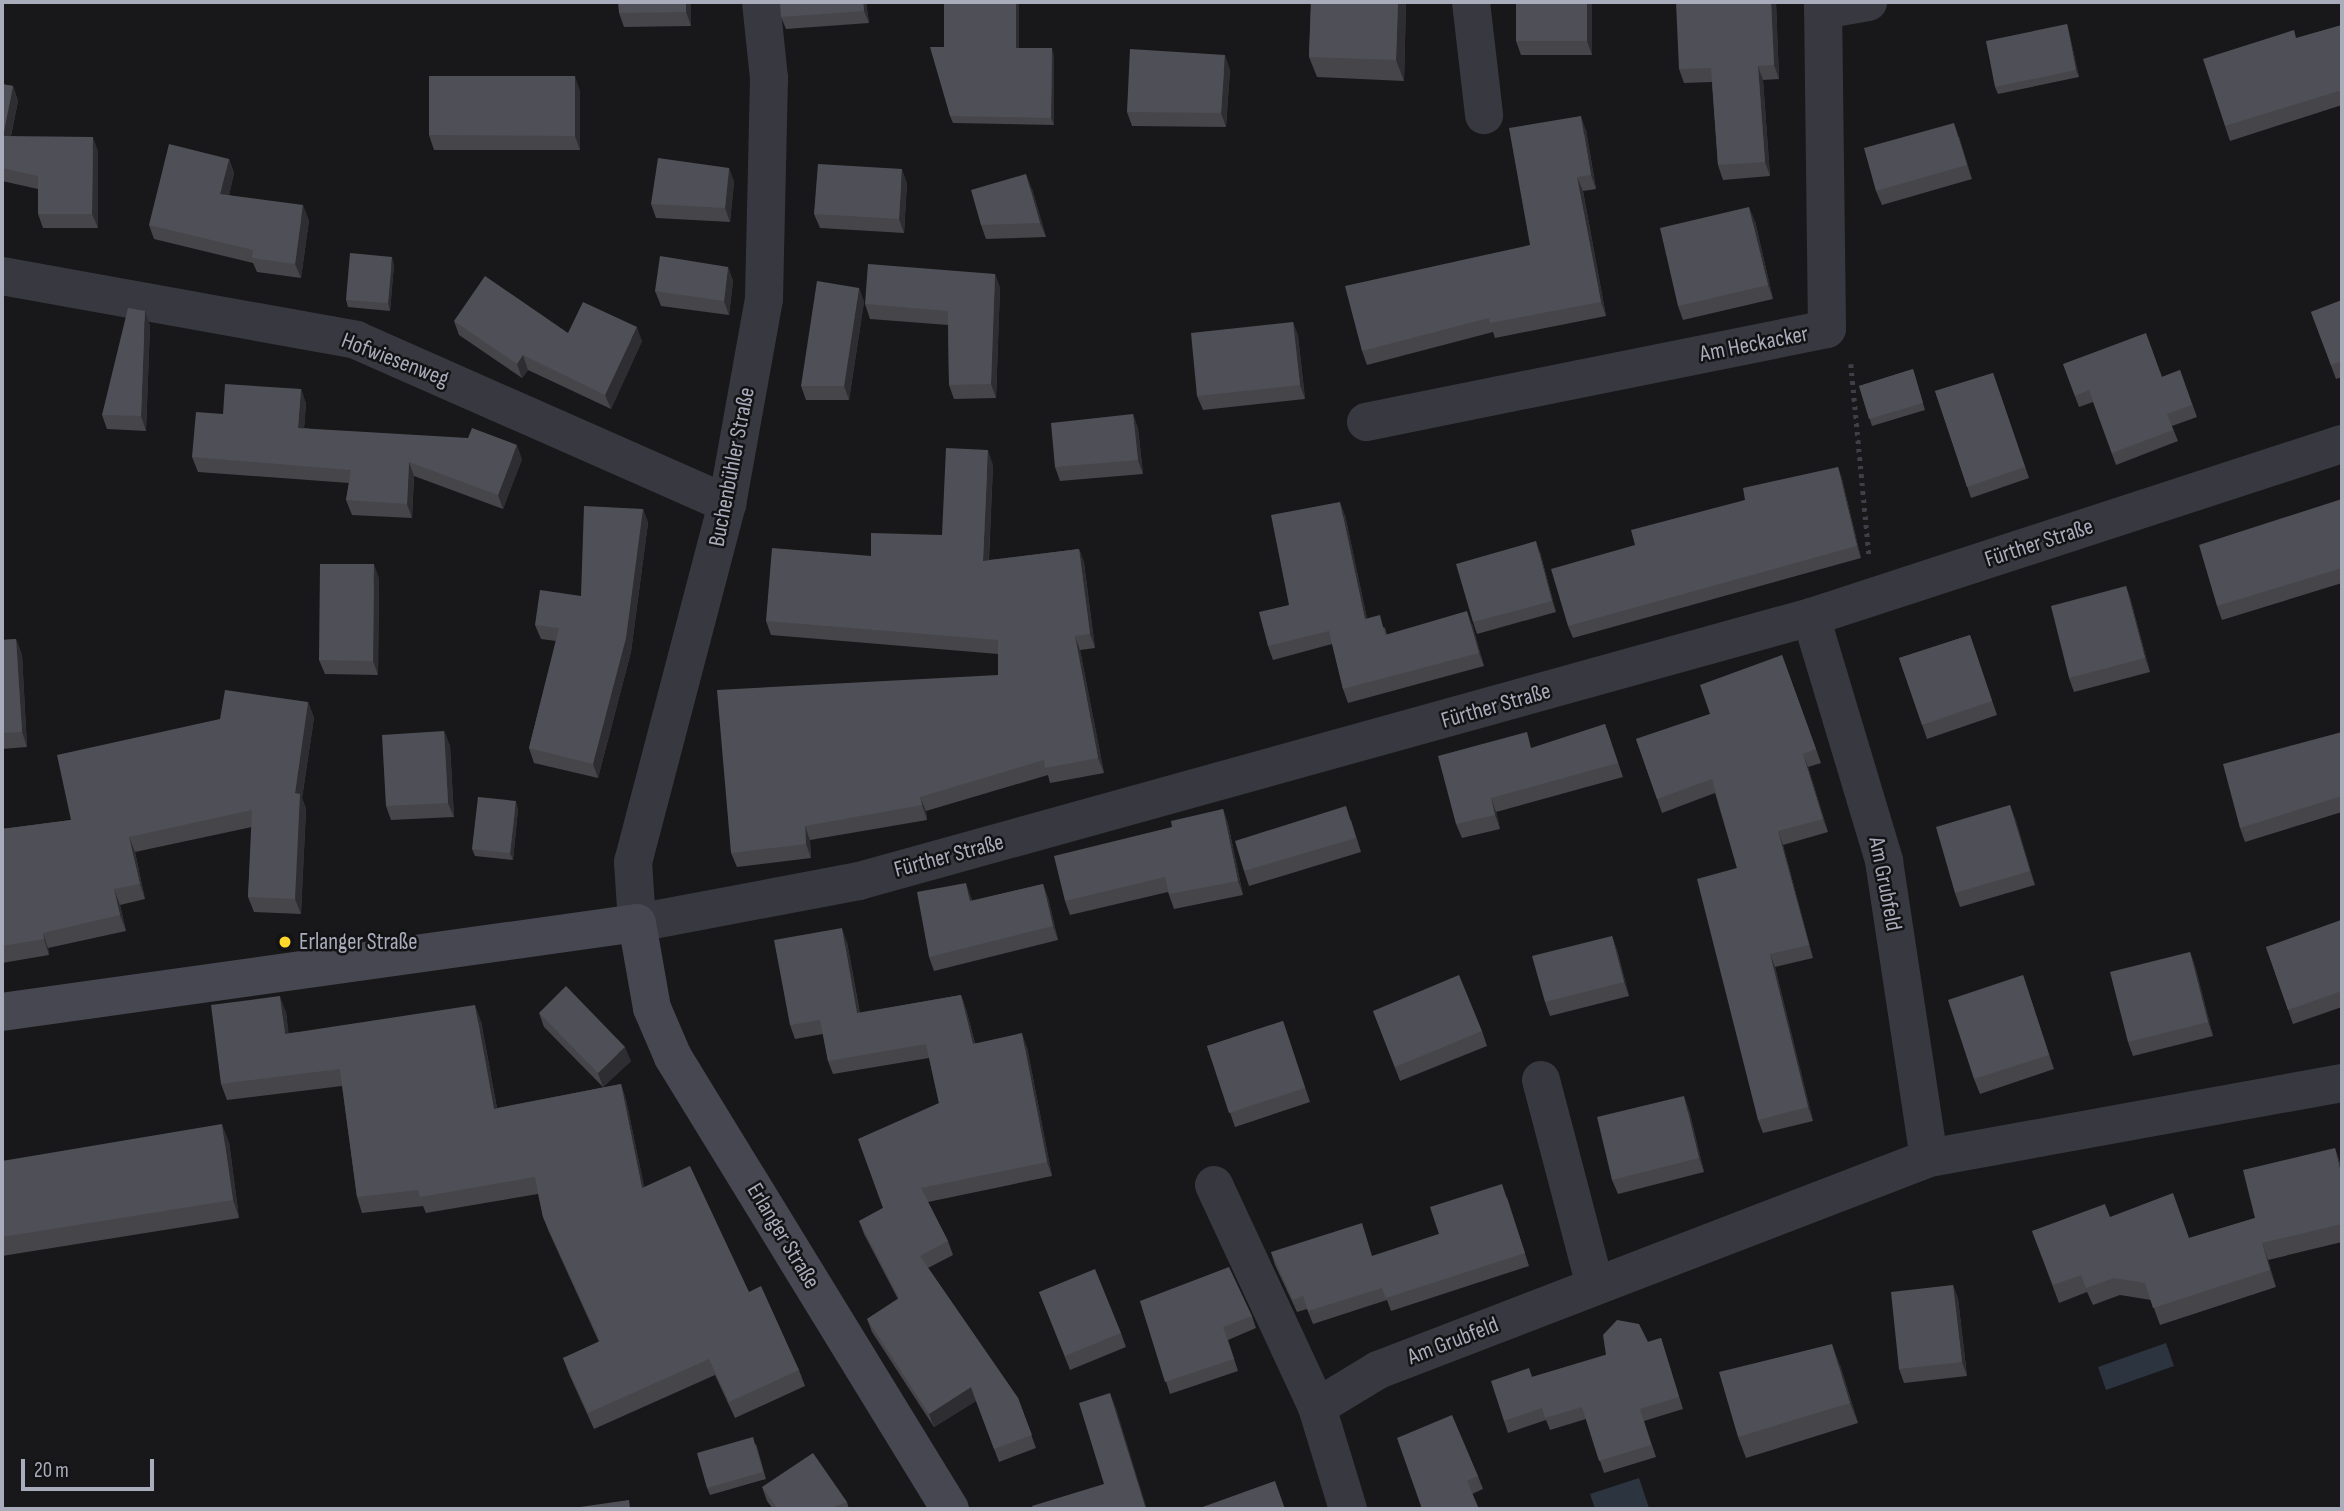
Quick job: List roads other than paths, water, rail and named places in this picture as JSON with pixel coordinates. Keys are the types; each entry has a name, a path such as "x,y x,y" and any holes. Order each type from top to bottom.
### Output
{"main road":[{"path":"2,1012 637,923"},
{"name":"Erlanger Straße","path":"637,923 652,1008 673,1056 950,1509"}],"street":[{"name":"Buchenbühler Straße","path":"637,923 633,862 727,503 764,299 769,78 761,2"},
{"path":"1471,2 1484,115"},
{"name":"Am Heckacker","path":"1366,422 1827,329 1823,6 1868,2"},
{"name":"Hofwiesenweg","path":"2,276 356,340 727,503"},
{"name":"Fürther Straße","path":"637,923 859,881 1811,617 2342,444"},
{"name":"Am Grubfeld","path":"1811,617 1884,861 1929,1158"},
{"path":"1541,1080 1595,1286"},
{"name":"Am Grubfeld","path":"1317,1407 1378,1370 1929,1158 2342,1083"},
{"path":"1213,1185 1317,1407 1348,1509"}],"water":[{"path":"2166,1343 2174,1366 2106,1390 2098,1367"},
{"path":"1639,1478 1649,1508 1595,1509 1590,1494"}],"place":[{"name":"Erlanger Straße","path":"285,942"}]}
